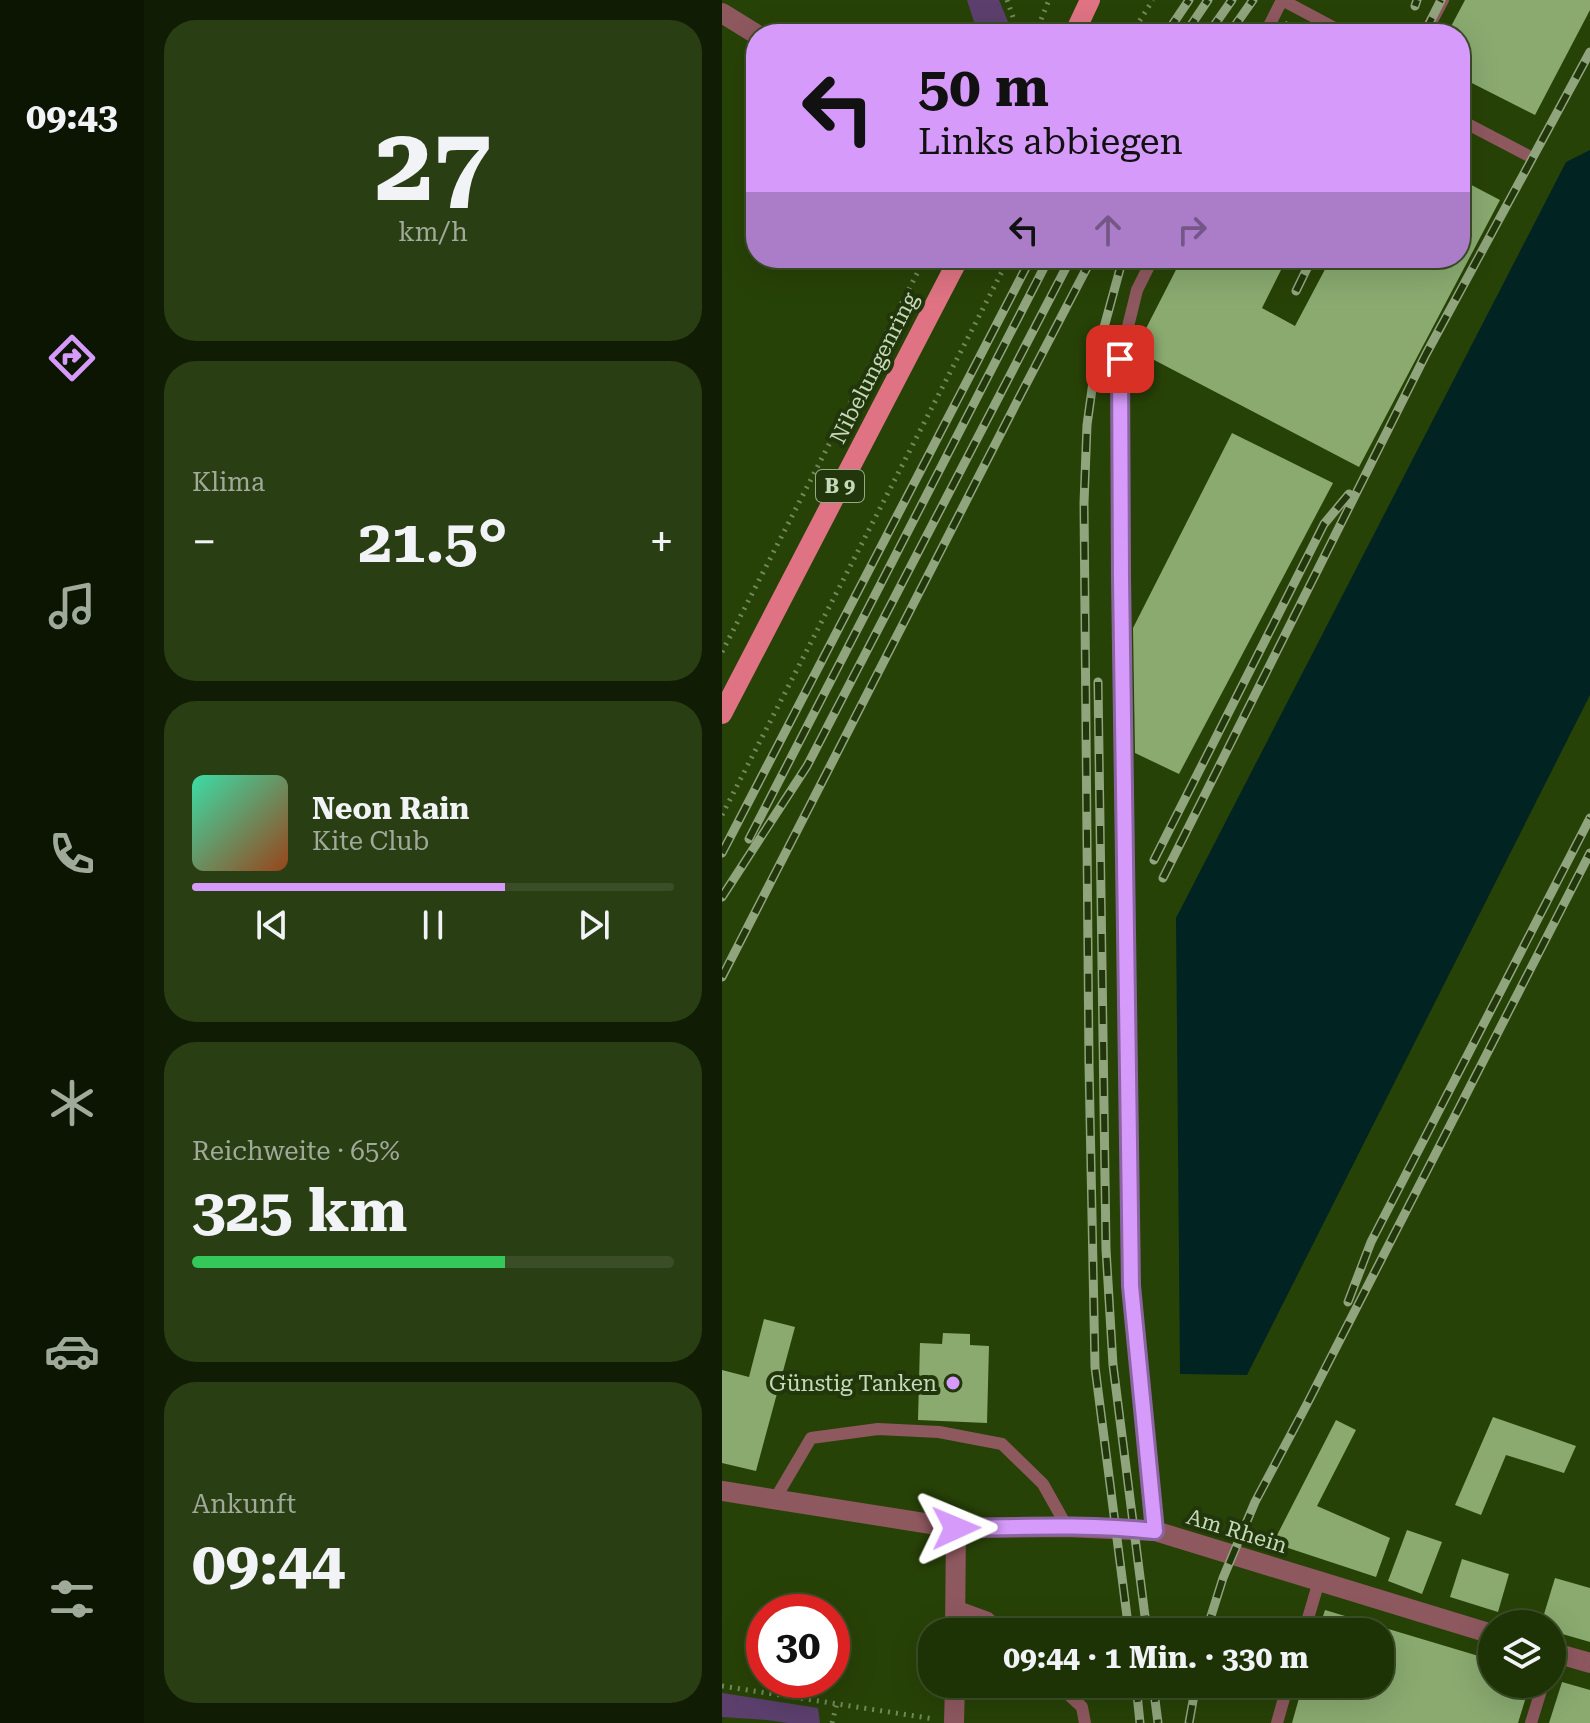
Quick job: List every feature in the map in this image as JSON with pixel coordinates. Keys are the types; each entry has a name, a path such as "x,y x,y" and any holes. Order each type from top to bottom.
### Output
{"main road":[{"path":"1079,24 1090,0"},
{"name":"Nibelungenring","path":"722,714 954,268"}],"street":[{"path":"722,13 746,28"},
{"name":"Am Rhein","path":"722,1491 956,1528 1067,1527 1155,1531 1478,1630"},
{"path":"955,1618 956,1528"},
{"path":"1566,1656 1590,1663"},
{"path":"954,1722 955,1698"}],"lane":[{"path":"1270,24 1282,0 1327,24"},
{"path":"1430,24 1443,0"},
{"path":"1470,125 1527,155"},
{"path":"1148,268 1137,290 1120,359 1120,484 1131,1286 1155,1531"},
{"path":"775,1499 811,1438 878,1429 939,1432 1002,1444 1043,1484 1067,1527"},
{"path":"1308,1618 1319,1581"},
{"path":"955,1606 988,1618"},
{"path":"1072,1698 1082,1707 1085,1723"},
{"path":"1277,1723 1284,1698"},
{"path":"1531,1723 1539,1698"}],"path":[{"path":"1007,0 1015,24"},
{"path":"1039,24 1049,0"},
{"path":"1137,24 1153,0"},
{"path":"722,652 920,268"},
{"path":"722,815 1004,268"},
{"path":"722,1686 954,1722"},
{"path":"832,1723 837,1703"}],"shaded area":[{"path":"967,0 999,0 1009,24 975,24"},
{"path":"722,1693 818,1708 820,1723 788,1723 722,1717"}],"water":[{"path":"1590,150 1590,695 1247,1375 1180,1374 1176,918 1566,162"}],"building":[{"path":"1465,0 1590,0 1590,10 1535,115 1470,82 1470,24 1452,24"},
{"path":"1470,184 1500,200 1470,257"},
{"path":"1177,268 1282,268 1262,308 1295,326 1326,268 1464,268 1359,467 1135,350"},
{"path":"1232,433 1333,483 1179,774 1135,753 1133,628"},
{"path":"764,1319 795,1327 756,1471 722,1463 722,1370 749,1377"},
{"name":"Günstig Tanken","path":"943,1333 970,1334 970,1345 989,1346 987,1423 918,1420 920,1343 942,1344"},
{"path":"1493,1417 1576,1446 1564,1473 1506,1455 1481,1515 1455,1505"},
{"path":"1336,1420 1356,1430 1317,1506 1390,1538 1376,1577 1273,1543"},
{"path":"1407,1530 1442,1542 1422,1594 1388,1581"},
{"path":"1462,1559 1509,1574 1499,1610 1450,1597"},
{"path":"1555,1578 1590,1588 1590,1642 1566,1635 1566,1610 1545,1610"},
{"path":"1325,1610 1352,1618 1322,1618"},
{"path":"1394,1631 1478,1656 1478,1698 1526,1698 1518,1723 1292,1723 1299,1698 1394,1698"},
{"path":"1566,1683 1590,1690 1590,1723 1549,1723 1557,1698 1566,1698"}],"railway":[{"path":"1173,24 1189,0"},
{"path":"1192,24 1208,0"},
{"path":"1215,24 1232,0"},
{"path":"1236,24 1253,0"},
{"path":"1415,6 1417,0"},
{"path":"1429,24 1441,0"},
{"path":"1163,878 1426,354 1590,52"},
{"path":"722,853 1026,268"},
{"path":"749,839 1044,268"},
{"path":"722,897 807,766 1066,268"},
{"path":"722,977 1087,268"},
{"path":"1120,268 1097,353 1087,425 1084,503 1095,1367 1127,1618"},
{"path":"1296,291 1307,268"},
{"path":"1154,860 1324,524 1349,494"},
{"path":"1098,682 1106,1249 1113,1365 1145,1618"},
{"path":"1348,1302 1371,1242 1590,818"},
{"path":"1210,1618 1223,1578 1255,1502 1590,853"},
{"path":"1137,1698 1140,1723"},
{"path":"1155,1698 1158,1723"},
{"path":"1189,1723 1193,1698"}],"place":[{"name":"Günstig Tanken","path":"953,1383"}],"route":[{"path":"956,1528 1067,1527 1155,1531 1131,1286 1120,359"}]}
